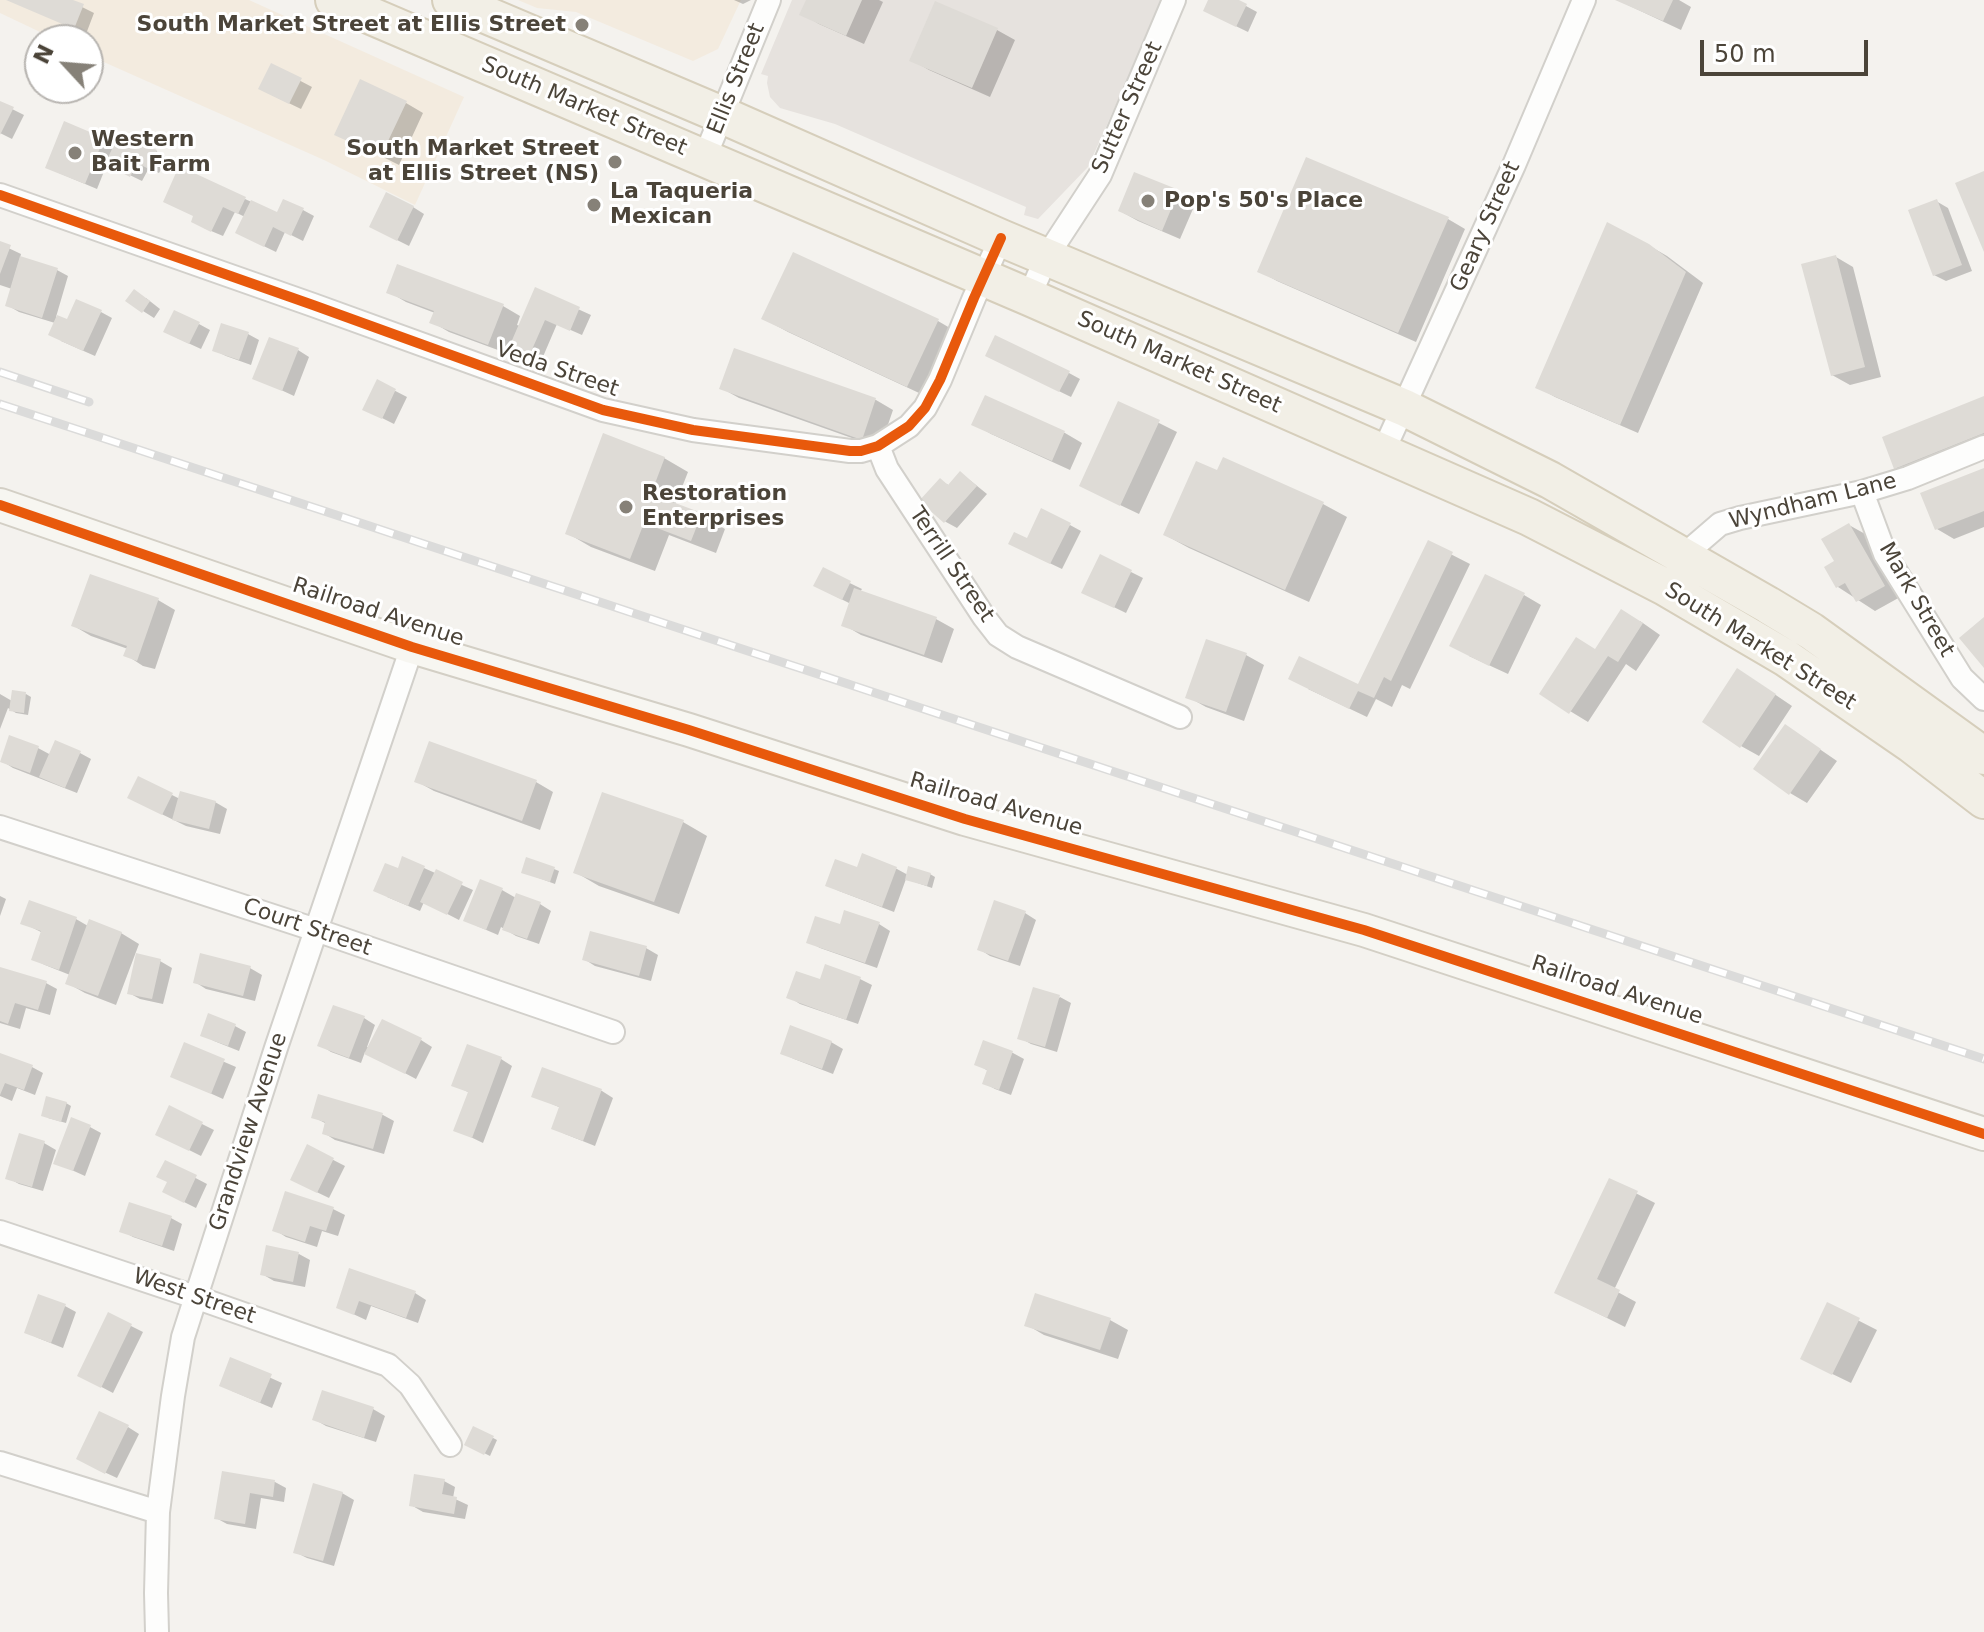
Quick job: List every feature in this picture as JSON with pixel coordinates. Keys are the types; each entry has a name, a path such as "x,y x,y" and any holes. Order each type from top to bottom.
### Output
{"main road":[{"name":"South Market Street","path":"451,0 1001,238 1405,408 1550,480 1811,631 1984,756"},
{"name":"South Market Street","path":"341,1 1029,297 1529,517 1665,587 1786,658 1911,744 1984,800"},
{"name":"Railroad Avenue","path":"0,505 412,647 689,730 965,819 1364,930 1984,1134"}],"street":[{"name":"Ellis Street","path":"704,159 769,0"},
{"name":"Sutter Street","path":"1029,297 1047,256 1100,175 1174,0"},
{"name":"Geary Street","path":"1383,452 1514,165 1584,0"},
{"name":"Veda Street","path":"0,195 603,410 693,430 861,451 878,446 909,426 925,408 1001,238"},
{"name":"Terrill Street","path":"878,446 887,469 998,635 1017,647 1180,717"},
{"name":"Wyndham Lane","path":"1665,587 1684,555 1720,524 1862,492 1908,478 1984,447"},
{"name":"Mark Street","path":"1862,492 1885,554 1962,678 1984,699"},
{"name":"Grandview Avenue","path":"157,1632 158,1512 183,1337 276,1048 412,647"},
{"name":"Court Street","path":"0,827 316,930 613,1032"},
{"name":"West Street","path":"0,1232 388,1365 410,1385 450,1445"},
{"path":"0,1463 158,1512"}],"shaded area":[{"path":"0,0 249,0 464,97 415,205 324,160 104,62 104,24 24,24 0,13"},
{"path":"518,0 741,0 718,49 693,61 576,12 537,8"},
{"path":"792,0 1163,0 1088,167 1038,219 1024,215 1026,207 835,124 780,108 770,97 768,76 761,74"}],"building":[{"path":"6,0 73,0 84,4 76,24 62,24"},
{"path":"806,0 862,0 846,36 799,15"},
{"path":"1208,0 1239,0 1247,4 1236,27 1203,11"},
{"path":"1615,0 1673,0 1663,21"},
{"path":"935,1 998,28 972,88 909,61"},
{"path":"271,63 302,78 289,104 258,89"},
{"path":"360,79 407,101 381,156 334,135"},
{"path":"0,101 14,107 0,135"},
{"name":"Western Bait Farm","path":"64,121 104,138 85,184 45,168"},
{"path":"120,132 157,150 147,168 137,163 130,177 105,164"},
{"path":"1306,157 1449,217 1398,333 1257,272"},
{"path":"179,166 246,197 238,214 223,207 211,232 191,222 193,216 163,202"},
{"path":"1984,171 1984,252 1955,183"},
{"name":"Pop's 50's Place","path":"1134,172 1179,190 1162,231 1118,211"},
{"path":"386,192 414,206 397,241 369,227"},
{"path":"283,199 304,208 291,236 273,227 264,247 235,233 251,200 277,212"},
{"path":"1937,199 1962,265 1933,276 1908,210"},
{"path":"1607,222 1649,244 1686,272 1620,425 1535,388"},
{"path":"0,241 11,245 0,274"},
{"path":"793,252 939,319 907,387 761,319"},
{"path":"1836,255 1865,367 1831,376 1801,264"},
{"path":"20,256 58,268 42,318 5,306"},
{"path":"397,264 504,304 488,345 429,323 434,311 386,293"},
{"path":"535,287 580,307 570,331 545,320 530,354 510,345"},
{"path":"134,289 150,301 142,313 125,301"},
{"path":"76,299 102,310 83,351 48,335 57,315 67,319"},
{"path":"174,310 200,322 189,344 163,332"},
{"path":"221,323 249,332 239,360 212,351"},
{"path":"995,335 1070,371 1059,392 985,356"},
{"path":"269,337 299,348 282,391 252,379"},
{"path":"734,348 876,398 862,440 719,389"},
{"path":"377,379 396,389 382,419 362,410"},
{"path":"985,395 1065,431 1052,461 971,425"},
{"path":"1984,396 1984,433 1894,469 1882,437"},
{"path":"1118,401 1160,420 1120,506 1079,486"},
{"path":"603,433 665,457 651,494 702,513 691,541 644,523 630,559 565,534"},
{"path":"1223,457 1324,502 1285,590 1163,535 1196,461 1217,470"},
{"path":"1984,468 1984,511 1935,530 1920,493"},
{"path":"960,471 977,486 944,523 919,501 940,478 948,485"},
{"path":"1041,508 1071,523 1050,564 1008,544 1014,532 1027,538"},
{"path":"1849,523 1885,586 1856,602 1845,583 1836,588 1824,567 1834,561 1821,539"},
{"path":"1428,540 1453,552 1391,681 1384,677 1374,698 1358,691 1349,709 1288,679 1299,656 1358,684"},
{"path":"1100,554 1132,570 1114,608 1081,593"},
{"path":"823,567 851,581 842,600 813,586"},
{"path":"90,574 159,598 137,661 123,656 127,646 71,626"},
{"path":"1485,574 1525,593 1489,666 1449,646"},
{"path":"854,588 937,617 924,655 841,626"},
{"path":"1621,609 1643,623 1618,662 1608,656 1569,714 1539,694 1576,637 1595,649"},
{"path":"1984,617 1984,668 1959,638"},
{"path":"1206,639 1247,653 1226,712 1185,698"},
{"path":"1737,668 1776,694 1740,748 1702,722"},
{"path":"12,690 26,692 24,713 9,711"},
{"path":"1785,724 1821,749 1789,795 1753,769"},
{"path":"9,735 39,746 30,773 0,762"},
{"path":"55,740 81,751 65,788 39,777"},
{"path":"429,741 537,780 522,821 414,782"},
{"path":"138,776 173,793 162,815 127,798"},
{"path":"180,791 216,801 209,829 172,820"},
{"path":"602,792 684,820 654,902 573,873"},
{"path":"862,853 897,867 882,907 825,886 835,859 857,867"},
{"path":"402,856 425,866 408,906 373,891 385,863 398,868"},
{"path":"526,857 555,867 550,882 521,873"},
{"path":"908,866 931,873 927,886 905,880"},
{"path":"436,869 463,882 447,915 420,902"},
{"path":"480,879 503,888 486,930 463,921"},
{"path":"516,893 541,902 527,939 502,930"},
{"path":"29,900 77,917 59,970 31,960 41,931 20,924"},
{"path":"994,900 1026,911 1008,961 977,950"},
{"path":"844,910 880,922 865,963 806,943 815,916 840,924"},
{"path":"89,919 122,932 98,996 65,984"},
{"path":"590,931 647,946 639,976 582,960"},
{"path":"136,953 161,959 152,999 127,994"},
{"path":"200,953 251,966 243,996 193,983"},
{"path":"825,964 861,977 846,1020 786,998 796,971 820,979"},
{"path":"0,967 47,981 38,1010 15,1003 8,1024 0,1021"},
{"path":"1033,987 1060,995 1045,1047 1017,1039"},
{"path":"333,1005 365,1016 349,1058 317,1046"},
{"path":"208,1013 236,1024 228,1046 200,1036"},
{"path":"382,1019 422,1038 405,1074 364,1054"},
{"path":"790,1025 832,1041 822,1069 780,1054"},
{"path":"983,1040 1013,1051 999,1090 982,1084 987,1070 974,1065"},
{"path":"184,1042 225,1059 211,1094 170,1077"},
{"path":"467,1044 502,1057 472,1138 453,1131 468,1092 451,1086"},
{"path":"0,1053 33,1065 24,1090 5,1083 0,1095"},
{"path":"542,1067 602,1089 583,1141 551,1129 559,1107 531,1097"},
{"path":"318,1094 383,1113 373,1149 322,1134 325,1122 311,1118"},
{"path":"46,1096 67,1102 61,1122 41,1116"},
{"path":"169,1105 203,1122 189,1151 155,1135"},
{"path":"71,1117 91,1125 73,1171 53,1164"},
{"path":"19,1133 45,1141 32,1187 5,1179"},
{"path":"307,1144 334,1158 317,1193 290,1180"},
{"path":"165,1160 197,1175 184,1203 162,1192 167,1182 156,1177"},
{"path":"1609,1178 1638,1191 1597,1279 1620,1290 1607,1318 1554,1293"},
{"path":"285,1191 334,1207 326,1231 310,1226 305,1242 272,1231"},
{"path":"129,1202 172,1216 162,1246 119,1232"},
{"path":"266,1245 299,1252 293,1282 260,1275"},
{"path":"349,1268 416,1291 406,1318 359,1301 354,1315 336,1308"},
{"path":"1035,1293 1111,1318 1100,1350 1024,1326"},
{"path":"38,1294 66,1304 51,1343 24,1333"},
{"path":"1827,1302 1860,1318 1832,1375 1800,1359"},
{"path":"108,1312 132,1324 101,1388 77,1376"},
{"path":"230,1357 272,1374 260,1403 219,1386"},
{"path":"322,1390 374,1407 364,1438 312,1420"},
{"path":"99,1411 129,1425 105,1474 76,1459"},
{"path":"473,1426 494,1436 484,1455 464,1445"},
{"path":"222,1471 275,1480 273,1497 250,1493 245,1524 214,1519"},
{"path":"414,1474 445,1479 442,1494 457,1497 454,1514 409,1506"},
{"path":"313,1483 343,1492 323,1561 293,1553"}],"railway":[{"path":"0,372 89,402"},
{"path":"0,404 1984,1059"}],"cycle path":[{"path":"0,195 603,410 693,430 850,451 878,446 909,426 925,408 1001,238"},
{"path":"0,505 412,647 689,730 965,819 1364,930 1984,1134"}],"place":[{"name":"South Market Street at Ellis Street","path":"582,25"},
{"name":"Western Bait Farm","path":"75,153"},
{"name":"South Market Street at Ellis Street (NS)","path":"615,162"},
{"name":"Pop's 50's Place","path":"1148,201"},
{"name":"La Taqueria Mexican","path":"594,205"},
{"name":"Restoration Enterprises","path":"626,507"}]}
